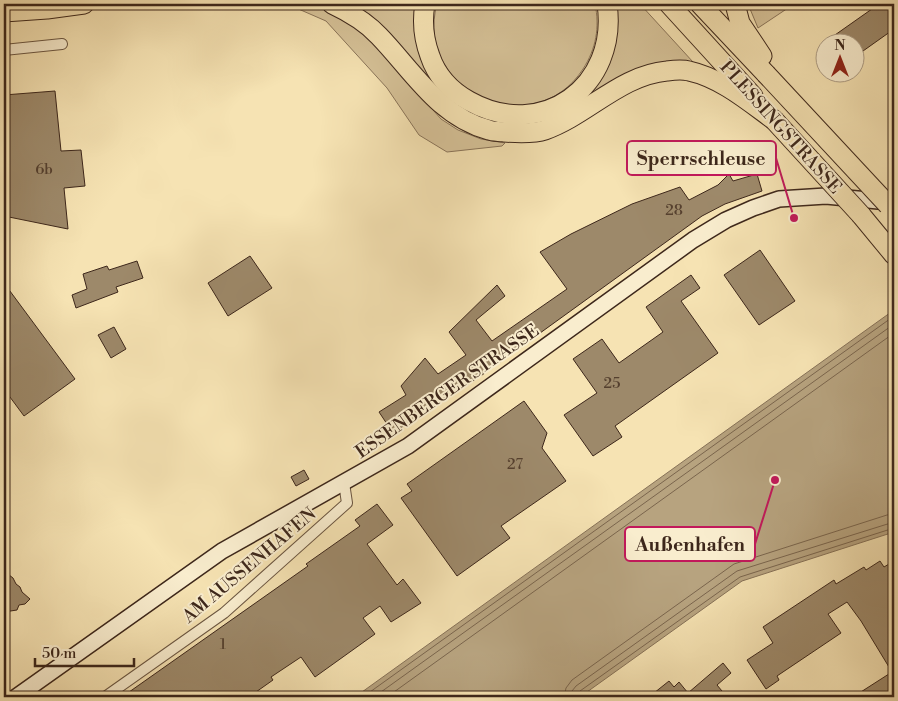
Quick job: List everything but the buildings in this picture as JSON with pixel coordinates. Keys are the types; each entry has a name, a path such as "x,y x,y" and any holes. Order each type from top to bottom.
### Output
{"highway":[{"path":"4,12 84,4"},
{"path":"332,4 350,13 378,34 437,100 458,117 489,130 518,133 543,130 563,122 615,90 640,78 658,72 679,70 689,70 712,78 742,96 774,120"},
{"path":"426,4 424,34 434,66 443,81 456,94 488,111 504,115 531,115 551,110 567,101 582,89 594,74 604,54 607,34 607,4"},
{"name":"PLESSINGSTRASSE","path":"669,4 861,215 894,248"},
{"path":"700,4 732,16"},
{"name":"PLESSINGSTRASSE","path":"732,16 761,55 766,74 894,212"},
{"path":"861,215 894,255"}],"street":[{"path":"4,50 62,44"},
{"name":"ESSENBERGER STRASSE","path":"16,697 222,551 408,446 693,240 726,220 779,199 826,196 894,202"},
{"name":"AM AUSSENHAFEN","path":"105,697 224,612 347,503 344,483"}],"shaded area":[{"path":"287,4 312,4 336,15 365,33 441,119 458,130 481,139 505,143 502,146 447,152 419,135 387,88 326,21"},
{"path":"346,4 419,4 417,19 461,106 481,116 498,121 498,124 455,107"},
{"path":"437,4 595,4 596,38 591,54 583,69 562,92 536,103 509,105 483,98 460,83 443,62 434,35"},
{"path":"614,4 640,4 693,62 570,111"},
{"path":"748,4 794,4 758,28"}],"water":[{"path":"894,310 894,532 742,581 580,697 355,697"}],"place":[{"name":"Sperrschleuse","path":"794,218"},
{"name":"Außenhafen","path":"775,480"}]}
